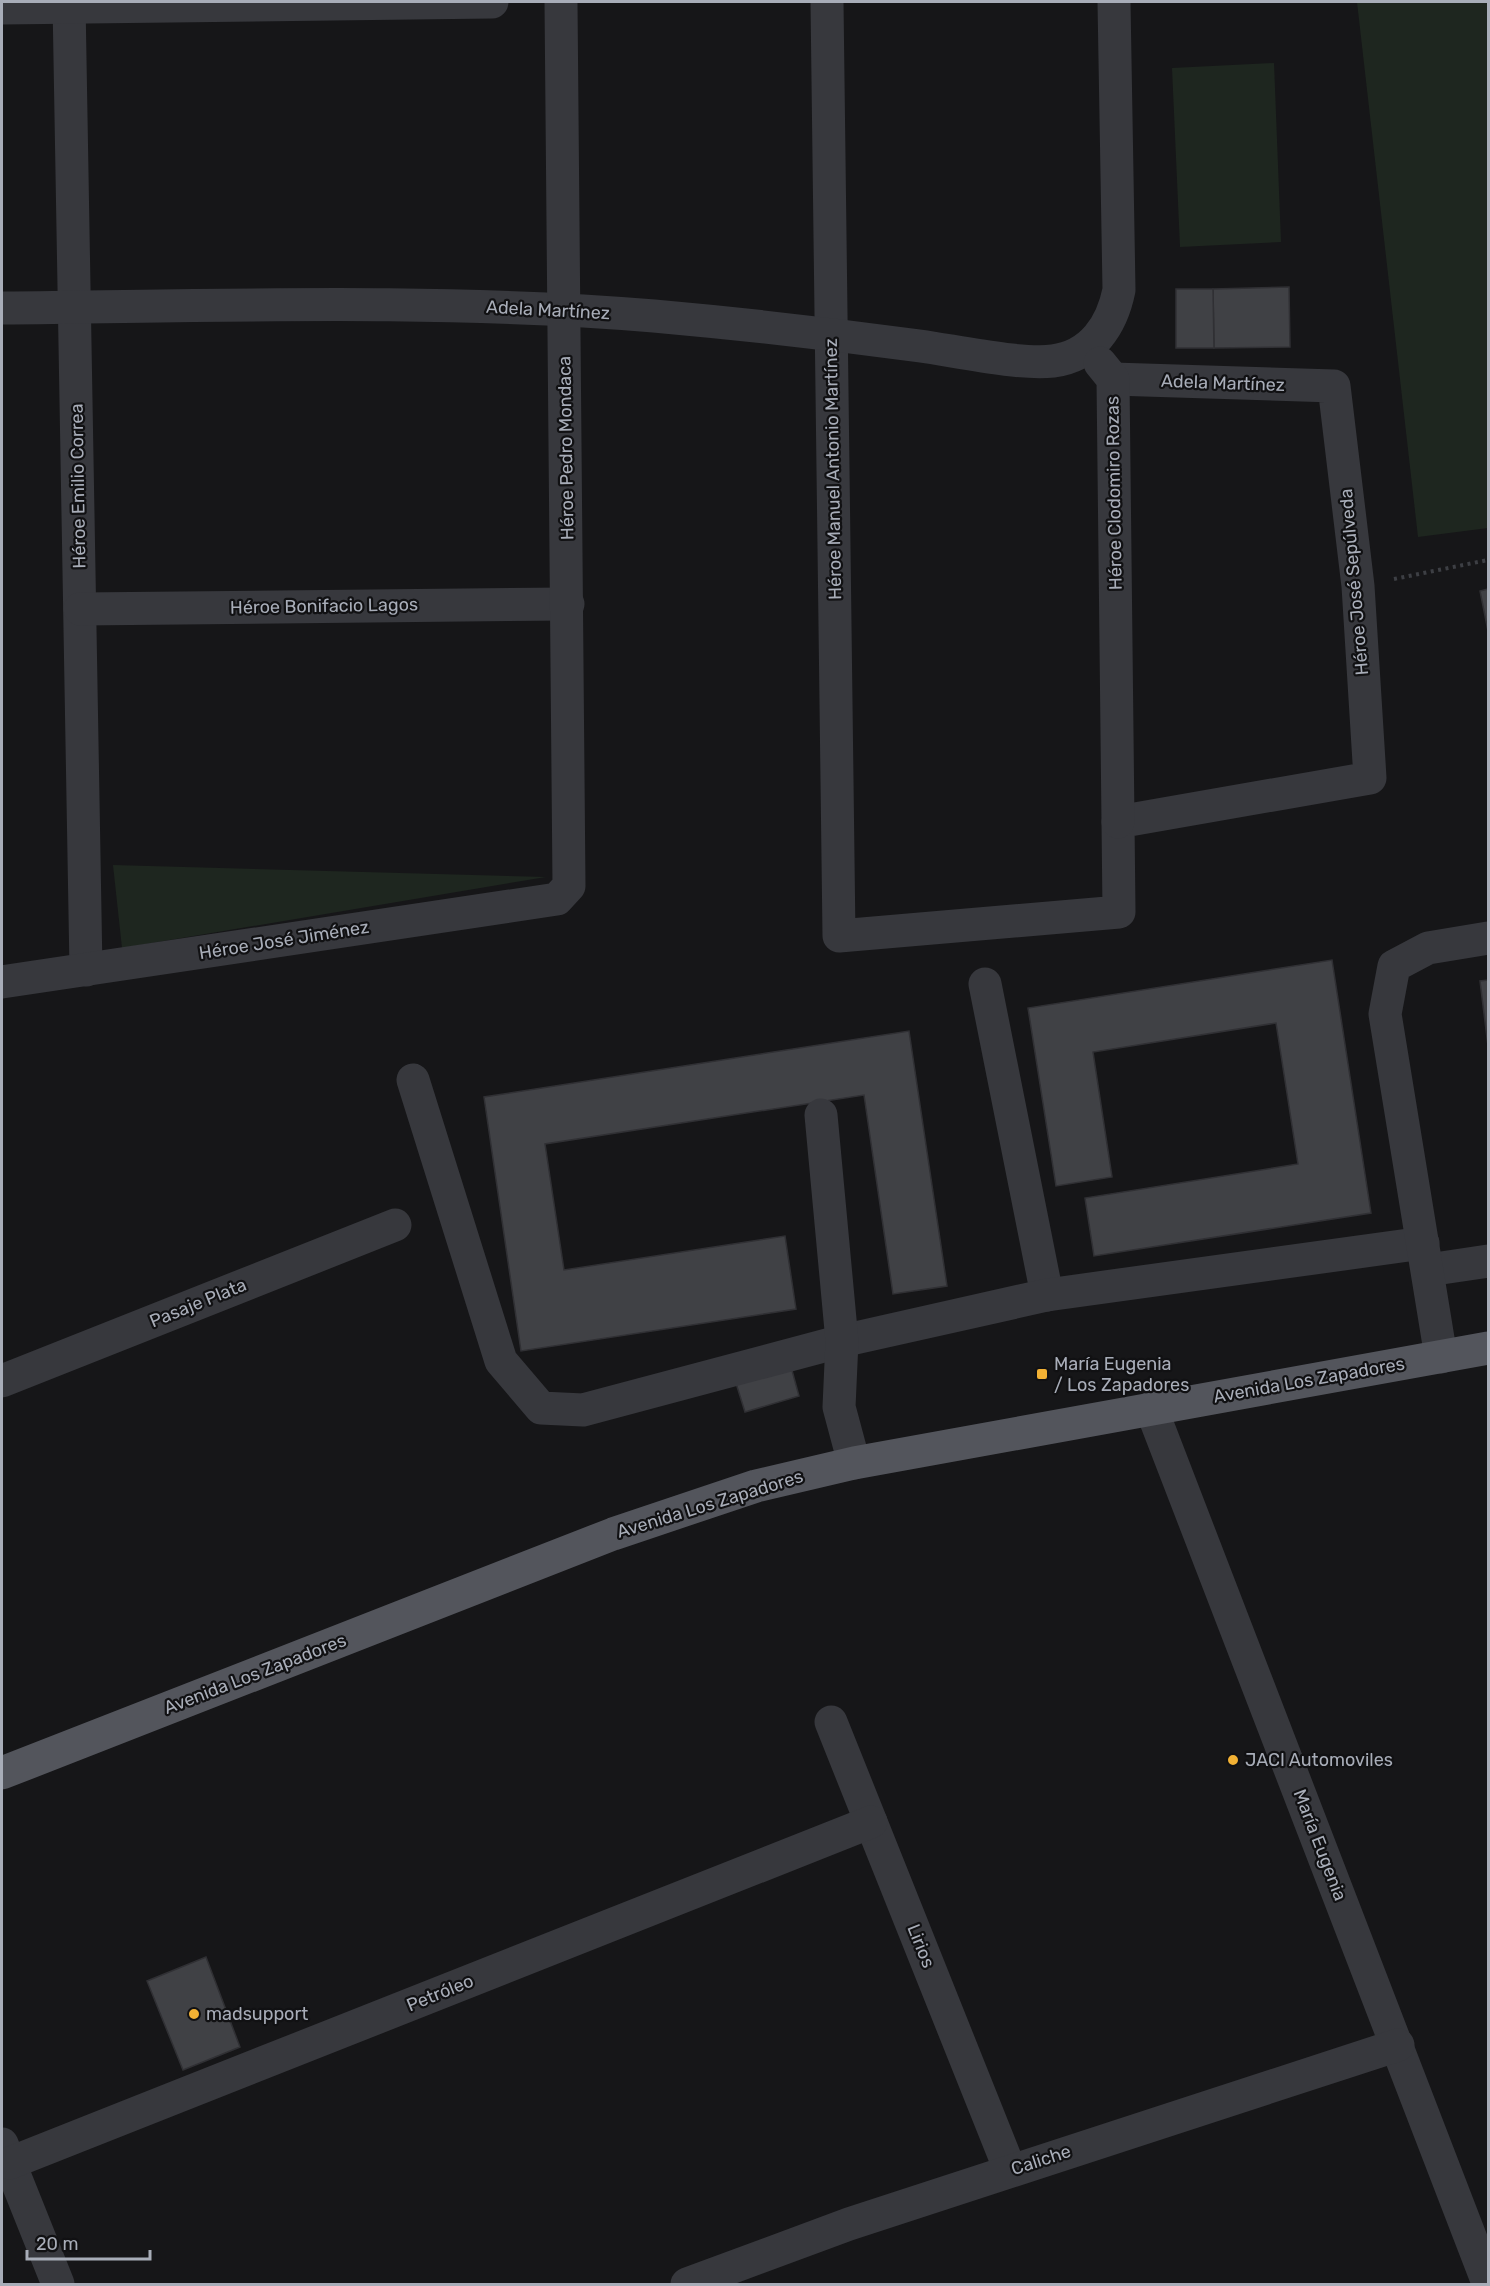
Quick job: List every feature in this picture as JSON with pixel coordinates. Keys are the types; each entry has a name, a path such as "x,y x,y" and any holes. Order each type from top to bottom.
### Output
{"main road":[{"name":"Avenida Los Zapadores","path":"2,1773 634,1527 756,1486 854,1464 1151,1408 1488,1348"}],"street":[{"path":"2,9 69,4 492,2"},
{"name":"Héroe Pedro Mondaca","path":"561,2 571,877 570,886 564,893"},
{"name":"Héroe Manuel Antonio Martínez","path":"827,2 839,936"},
{"path":"1088,347 1110,322 1119,290 1114,2"},
{"name":"Héroe Emilio Correa","path":"69,4 86,970"},
{"name":"Adela Martínez","path":"2,308 291,304 565,310 831,334 1034,361 1053,361 1072,356 1088,347"},
{"name":"Héroe Clodomiro Rozas","path":"839,936 1119,912 1113,379 1088,347"},
{"name":"Adela Martínez","path":"1113,379 1334,386"},
{"name":"Héroe José Sepúlveda","path":"1118,822 1370,778 1358,586 1334,386"},
{"name":"Héroe Bonifacio Lagos","path":"80,609 568,604"},
{"name":"Héroe José Jiménez","path":"2,982 547,901 557,899 564,893"},
{"path":"1441,1357 1384,1014 1394,966 1428,948 1488,938"},
{"path":"985,984 1047,1295"},
{"path":"413,1080 501,1361 542,1408 584,1410 842,1341 1047,1295 1425,1256 1488,1261"},
{"path":"821,1115 842,1341 839,1407 854,1464"},
{"name":"Pasaje Plata","path":"2,1380 395,1225"},
{"name":"María Eugenia","path":"1151,1408 1398,2044 1488,2283"},
{"name":"Lirios","path":"831,1722 1010,2170"},
{"name":"Petróleo","path":"6,2153 871,1822"},
{"name":"Caliche","path":"687,2284 849,2224 1398,2044"},
{"path":"6,2153 58,2284"}],"path":[{"path":"1358,586 1488,560"}],"shaded area":[{"path":"1357,2 1488,2 1488,528 1418,537"},
{"path":"1274,63 1281,242 1180,247 1172,68"},
{"path":"113,865 546,877 122,948"}],"building":[{"path":"1289,287 1290,347 1214,348 1213,289"},
{"path":"1176,289 1213,289 1214,348 1176,348"},
{"path":"1488,589 1488,631 1480,591"},
{"path":"1332,960 1371,1213 1094,1256 1085,1198 1298,1164 1276,1023 1093,1052 1112,1177 1056,1186 1028,1008"},
{"path":"1488,980 1488,1046 1480,981"},
{"path":"909,1031 947,1286 893,1294 864,1095 545,1144 564,1270 785,1236 796,1309 521,1351 484,1097"},
{"path":"790,1363 799,1396 745,1412 735,1380"},
{"name":"madsupport","path":"206,1957 240,2047 183,2070 147,1981"}],"place":[{"name":"María Eugenia / Los Zapadores","path":"1042,1374"},
{"name":"JACI Automoviles","path":"1233,1760"},
{"name":"madsupport","path":"194,2014"}]}
